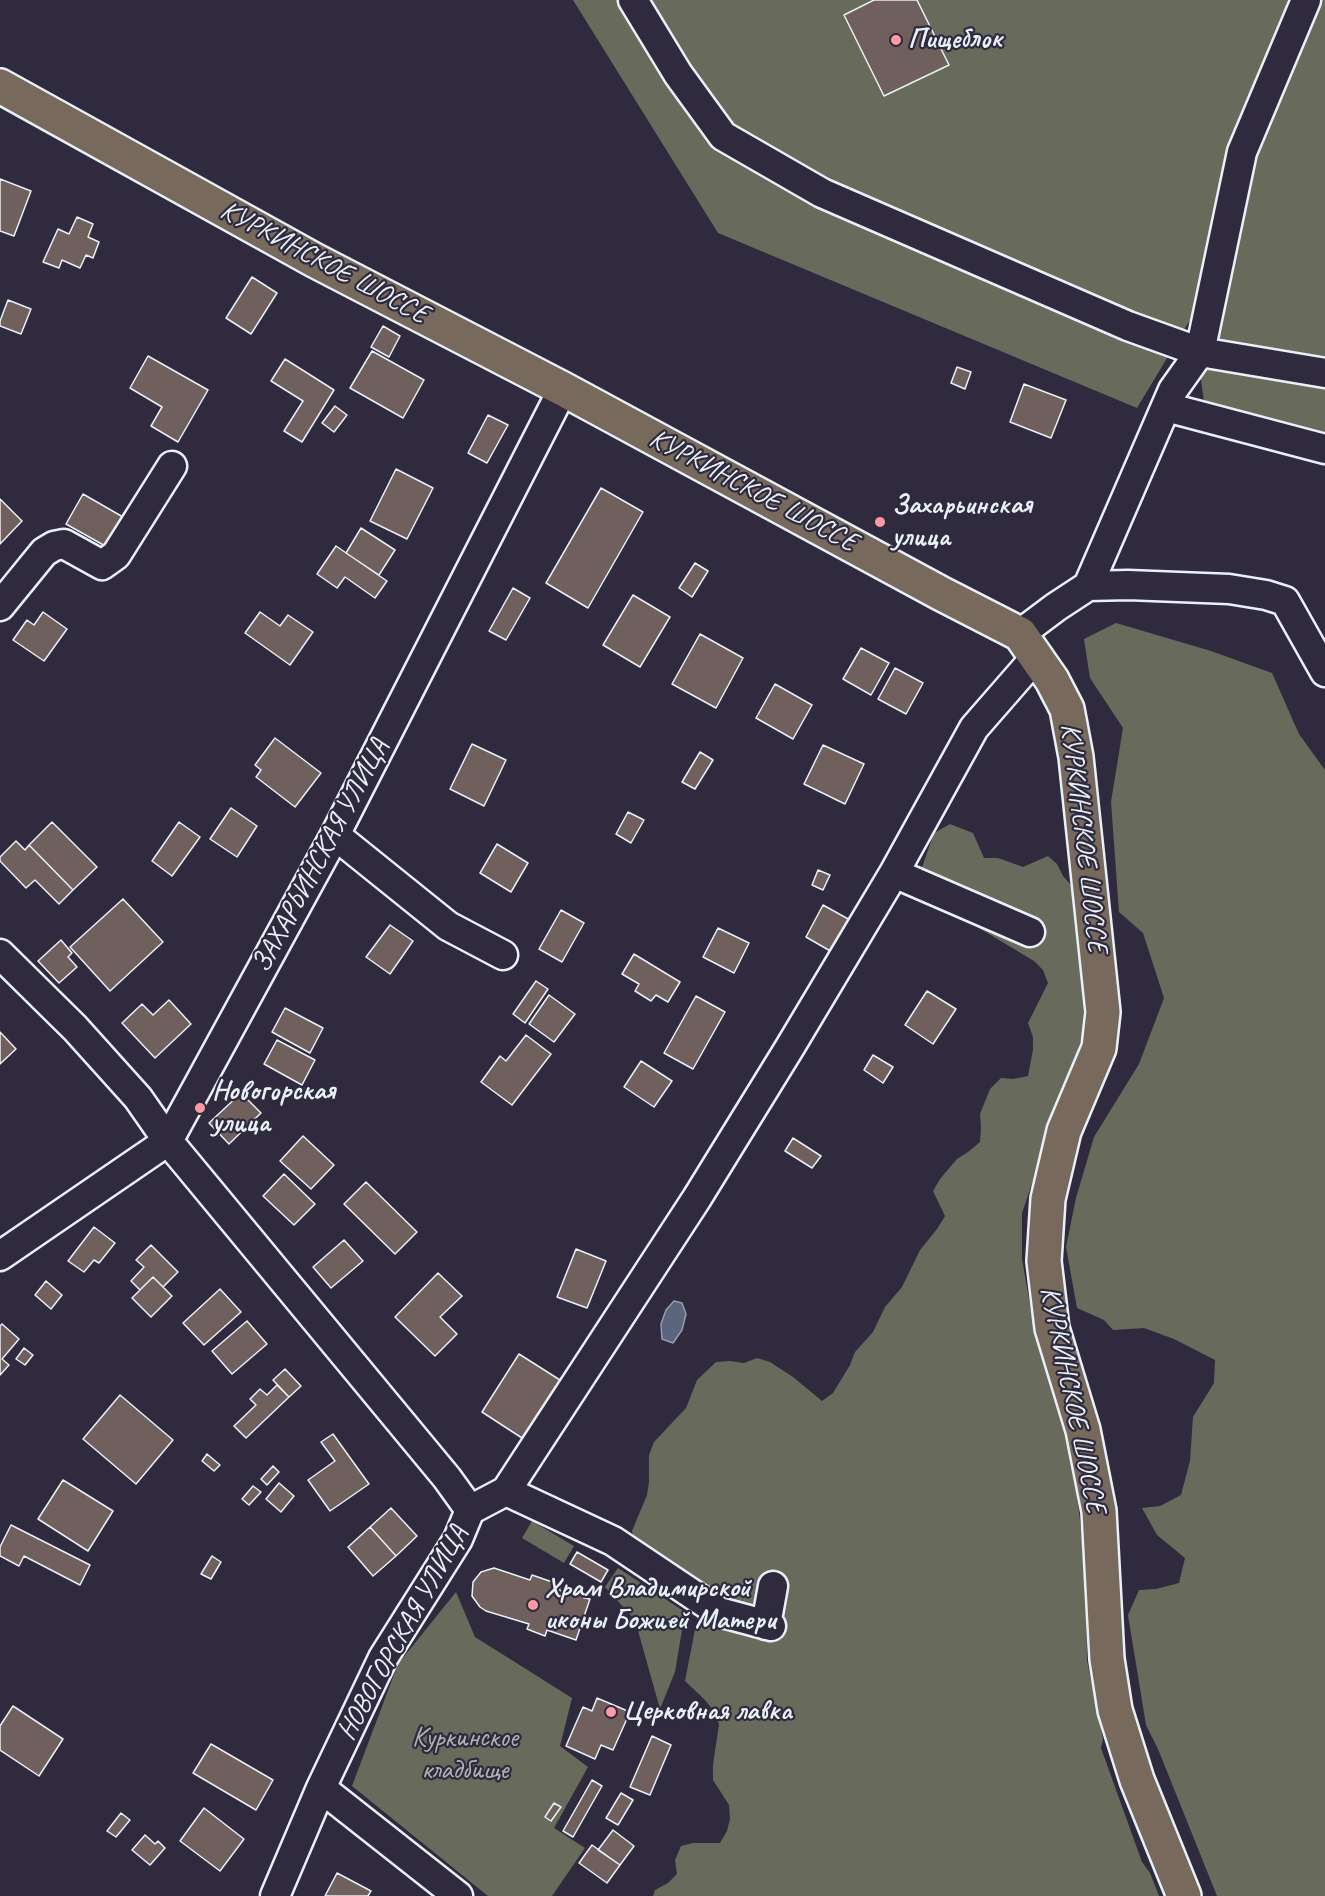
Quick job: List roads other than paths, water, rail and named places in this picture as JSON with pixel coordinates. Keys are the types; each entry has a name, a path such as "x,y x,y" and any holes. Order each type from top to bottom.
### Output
{"main road":[{"name":"КУРКИНСКОЕ ШОССЕ","path":"0,86 314,260 563,389 932,589 1028,646 1052,680 1067,709 1075,747 1103,1012 1099,1048 1064,1131 1048,1199 1044,1261 1052,1328 1083,1430 1099,1511 1107,1659 1115,1710 1137,1780 1184,1896"}],"street":[{"path":"633,0 678,74 723,136 822,194 1128,326 1200,352 1325,374"},
{"path":"1088,586 1173,390 1200,352 1242,152 1306,0"},
{"name":"ЗАХАРЬИНСКАЯ УЛИЦА","path":"0,1256 168,1141 335,835 563,389"},
{"path":"1166,407 1325,449"},
{"path":"0,606 44,552 54,546 64,544 102,564 116,555 172,466"},
{"path":"470,1510 506,1491 697,1198 894,873 974,728 1056,607 1088,586 1128,585 1229,589 1266,595 1285,601 1325,672"},
{"path":"335,835 448,926 503,955"},
{"path":"894,873 1030,932"},
{"name":"НОВОГОРСКАЯ УЛИЦА","path":"0,954 59,1011 138,1098 168,1141 447,1478 470,1510 458,1539 382,1658 321,1788 275,1896"},
{"path":"506,1491 613,1541 719,1612 768,1625 773,1586"},
{"path":"321,1788 458,1896"}],"water":[{"path":"674,1301 682,1303 686,1314 682,1330 673,1343 662,1339 661,1324 666,1310"}],"place":[{"name":"Пищеблок","path":"896,40"},
{"name":"Захарьинская улица","path":"880,522"},
{"name":"Новогорская улица","path":"200,1108"},
{"name":"Храм Владимирской иконы Божией Матери","path":"533,1605"},
{"name":"Церковная лавка","path":"611,1712"}],"park label":[{"name":"Куркинское кладбище","path":"465,1755"}]}
